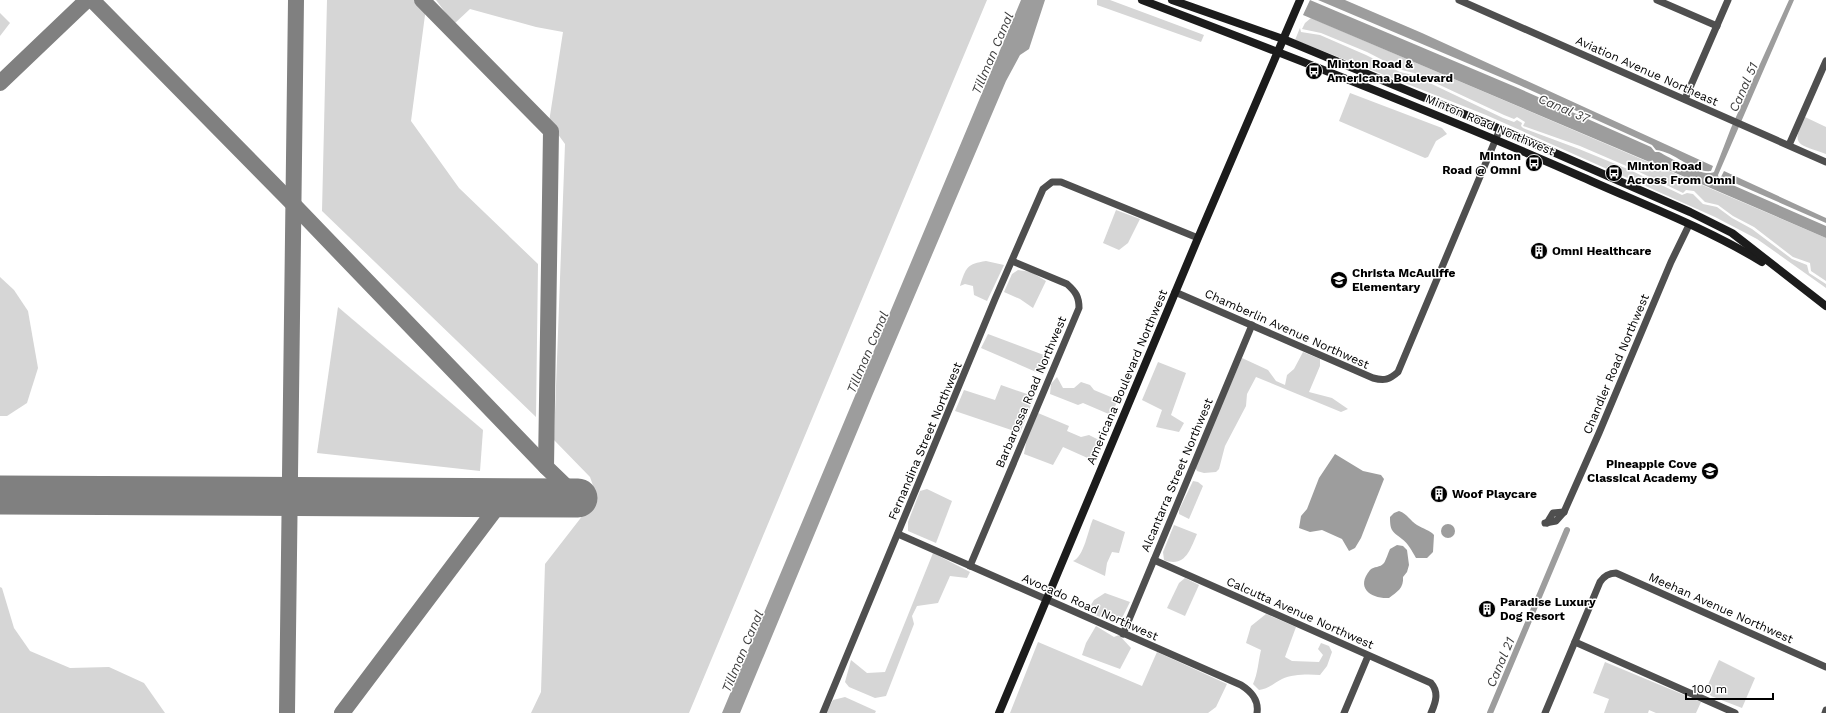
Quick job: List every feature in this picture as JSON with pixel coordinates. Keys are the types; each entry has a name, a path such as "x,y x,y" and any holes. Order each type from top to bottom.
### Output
{"main road":[{"name":"Minton Road Northwest","path":"1142,0 1278,51 1496,139 1746,252 1797,283"},
{"name":"Minton Road Northwest","path":"1172,0 1283,39 1500,129 1690,212 1732,233 1826,306"},
{"name":"Americana Boulevard Northwest","path":"999,713 1175,292 1300,0"}],"street":[{"name":"Aviation Avenue Northeast","path":"1460,0 1826,162"},
{"path":"1657,0 1717,26"},
{"path":"1685,99 1728,0"},
{"path":"1789,145 1826,61"},
{"path":"1496,139 1500,129"},
{"name":"Chamberlin Avenue Northwest","path":"1175,292 1373,378 1382,380 1391,379 1398,372 1496,139"},
{"name":"Fernandina Street Northwest","path":"823,713 1043,189 1052,182 1061,182 1198,238"},
{"name":"Chandler Road Northwest","path":"1546,523 1553,513 1564,512 1671,262 1689,225"},
{"name":"Barbarossa Road Northwest","path":"970,566 1079,308 1079,299 1075,291 1067,284 1012,261"},
{"name":"Alcantarra Street Northwest","path":"1123,634 1252,325"},
{"name":"Avocado Road Northwest","path":"898,534 1246,688 1256,698 1258,708 1257,713"},
{"name":"Calcutta Avenue Northwest","path":"1154,560 1368,656 1431,682 1436,688 1436,702 1431,713"},
{"name":"Meehan Avenue Northwest","path":"1575,642 1600,582 1607,575 1616,573 1826,667"},
{"path":"1545,713 1575,642 1735,713"},
{"path":"1344,713 1368,656"}],"shaded area":[{"path":"327,0 427,0 411,121 459,188 538,264 536,417 322,211"},
{"path":"436,0 987,0 689,713 531,713 541,692 545,564 597,497 590,477 554,440 565,144 549,122 563,32 536,27 470,9 454,24"},
{"path":"1021,0 1045,0 1029,49 1020,55 1006,81 872,396 740,713 722,713"},
{"path":"1097,0 1110,0 1204,35 1201,42 1097,5"},
{"path":"1310,0 1518,88 1651,147 1655,152 1659,152 1695,170 1709,173 1714,172 1731,128 1789,0 1794,0 1718,175 1719,179 1826,226 1826,238 1303,15"},
{"path":"1318,0 1345,0 1422,33 1713,166 1711,171 1697,169 1670,154 1656,150 1652,145 1519,85"},
{"path":"0,13 10,23 0,36"},
{"path":"1304,18 1300,28 1301,32 1320,35 1400,72 1413,75 1503,118 1514,122 1517,120 1522,123 1521,126 1523,128 1630,170 1682,195 1687,193 1693,194 1703,204 1717,207 1732,218 1752,229 1792,259 1807,265 1809,273 1826,284 1826,288 1757,239 1715,217 1486,115 1295,40"},
{"path":"1311,18 1826,238 1826,281 1811,271 1810,263 1793,257 1754,227 1733,216 1718,205 1705,202 1694,191 1686,190 1683,193 1580,146 1523,126 1525,122 1517,117 1514,119 1504,115 1414,73 1402,70 1367,52 1321,33 1302,29 1305,23"},
{"path":"1350,93 1442,128 1447,134 1436,141 1428,157 1425,158 1339,121"},
{"path":"1805,117 1826,127 1826,154 1804,146 1800,143 1798,134"},
{"path":"1724,171 1826,218 1826,223 1721,177"},
{"path":"1116,210 1140,219 1128,243 1119,250 1103,243"},
{"path":"986,261 1004,265 987,301 974,295 973,286 965,284 960,286 964,274 971,265"},
{"path":"1018,270 1031,272 1046,281 1033,308 1020,299 1004,292 1012,274"},
{"path":"0,277 14,290 28,311 38,368 27,403 7,416 0,416"},
{"path":"338,307 483,430 480,471 317,453"},
{"path":"988,334 1049,357 1043,375 981,348"},
{"path":"1303,352 1320,359 1320,366 1309,392 1332,398 1348,409 1341,412 1256,377 1247,394 1246,406 1225,446 1219,469 1216,472 1204,473 1197,471 1195,467 1242,358 1268,370 1276,381 1285,385 1287,375 1294,369"},
{"path":"1158,362 1186,373 1171,415 1184,423 1179,432 1156,427 1162,410 1142,400"},
{"path":"1057,377 1063,388 1074,388 1081,382 1090,385 1094,390 1118,400 1111,415 1083,403 1078,405 1050,394 1051,384"},
{"path":"1001,385 1027,394 1032,402 1020,433 955,411 964,390 995,400"},
{"path":"1038,413 1069,426 1067,431 1081,437 1089,435 1101,441 1092,460 1063,447 1053,465 1024,454 1027,438"},
{"path":"1335,454 1363,471 1381,475 1384,479 1361,538 1355,548 1349,551 1342,539 1322,530 1310,532 1299,528 1301,516 1307,509 1319,478"},
{"path":"1193,481 1198,482 1203,486 1189,519 1179,514 1179,510"},
{"path":"927,489 952,501 936,543 908,531 908,522 920,491"},
{"path":"1399,511 1434,535 1433,552 1427,558 1416,558 1410,547 1392,530 1390,525 1390,517"},
{"path":"1093,519 1125,532 1119,553 1112,552 1107,563 1105,576 1073,561 1083,549"},
{"path":"1448,524 1453,526 1455,531 1453,536 1448,538 1443,536 1441,531 1443,526"},
{"path":"1174,525 1197,534 1186,556 1177,562 1171,562 1164,560 1163,552"},
{"path":"1397,545 1403,546 1407,550 1409,565 1407,572 1403,577 1401,587 1389,598 1376,597 1367,591 1365,587 1364,582 1366,576 1370,570 1381,566 1384,563 1390,549"},
{"path":"933,553 970,572 967,578 950,576 938,603 917,606 912,616 914,624 886,696 875,698 849,687 845,682 851,660 867,673 885,672"},
{"path":"1185,578 1199,585 1185,616 1167,608 1179,583"},
{"path":"0,587 2,588 14,628 30,651 70,668 109,667 144,683 165,713 0,713"},
{"path":"1105,593 1130,602 1121,620 1113,622 1090,613 1089,608 1094,600"},
{"path":"1266,614 1296,627 1285,657 1292,661 1319,662 1323,655 1318,649 1321,643 1329,646 1332,652 1327,666 1320,675 1291,676 1259,690 1253,684 1261,650 1246,643 1251,626"},
{"path":"1096,626 1114,637 1119,635 1131,648 1120,669 1082,655 1086,643"},
{"path":"1038,642 1142,686 1157,652 1227,684 1216,707 1208,713 1010,713"},
{"path":"1719,660 1755,678 1742,708 1711,696 1706,689"},
{"path":"1605,662 1701,702 1696,713 1656,713 1649,710 1648,713 1604,713 1609,699 1593,693"},
{"path":"845,697 876,711 875,713 826,713 833,700"}],"waterway":[{"name":"Canal 21","path":"1490,713 1567,530"}],"taxiway":[{"path":"0,83 87,0"},
{"path":"92,0 294,205 546,467 578,498"},
{"path":"287,713 296,0"},
{"path":"422,0 551,131 546,467"},
{"path":"342,713 504,498"}],"runway":[{"path":"0,495 578,498"}],"place":[{"name":"Minton Road & Americana Boulevard","path":"1314,71"},
{"name":"Minton Road @ Omni","path":"1534,163"},
{"name":"Minton Road Across From Omni","path":"1614,173"},
{"name":"Omni Healthcare","path":"1539,251"},
{"name":"Christa McAuliffe Elementary","path":"1339,280"},
{"name":"Pineapple Cove Classical Academy","path":"1710,471"},
{"name":"Woof Playcare","path":"1439,494"},
{"name":"Paradise Luxury Dog Resort","path":"1487,609"}],"water label":[{"name":"Tillman Canal","path":"992,53"},
{"name":"Canal 51","path":"1743,87"},
{"name":"Canal 37","path":"1564,108"},
{"name":"Tillman Canal","path":"867,352"},
{"name":"Tillman Canal","path":"742,651"}]}
